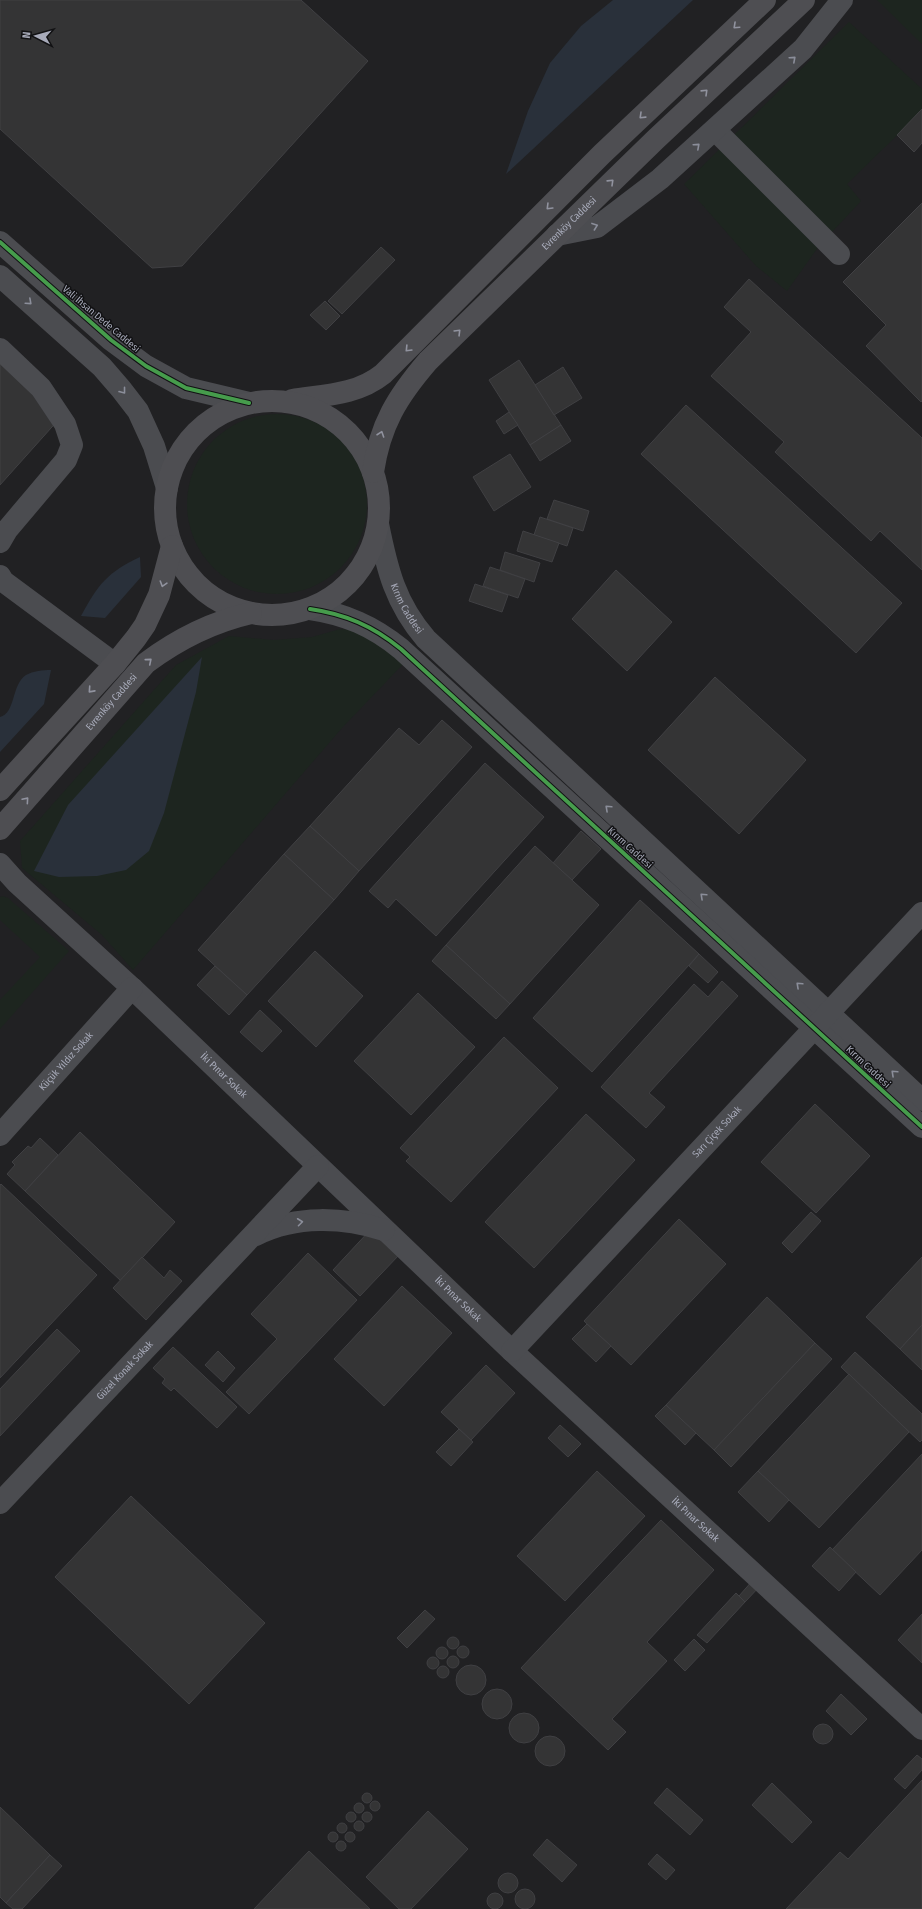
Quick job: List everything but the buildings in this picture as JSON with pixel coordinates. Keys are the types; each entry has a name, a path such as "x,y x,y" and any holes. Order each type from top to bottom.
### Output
{"main road":[{"path":"279,401 310,408 337,423 358,445 373,472 379,506 378,524 368,555 360,569 338,593 310,609 281,615 251,614 225,605 203,590 184,570 172,546 166,523 167,488 177,459 195,434 220,415 249,403 279,401 345,392 367,385 375,380 394,364 602,154 764,0"},
{"name":"Evrenköy Caddesi","path":"373,472 383,429 403,390 428,361 557,235 804,0"},
{"path":"0,790 115,664 136,638 153,610 164,580 172,546"},
{"name":"Evrenköy Caddesi","path":"0,829 146,663 173,644 200,630 228,618 251,614"}],"street":[{"path":"557,235 597,227 660,179 803,50 842,0"},
{"path":"715,130 839,254"},
{"name":"Vali İhsan Dede Caddesi","path":"0,242 111,340 146,366 186,388 249,403"},
{"path":"0,276 102,367 121,389 138,412 154,446 167,488"},
{"path":"0,349 41,388 65,424 72,445 66,460 7,530 0,542"},
{"name":"Kırım Caddesi","path":"378,524 387,565 398,598 414,624 426,638 822,1021 922,1127"},
{"path":"0,576 3,581 115,664"},
{"name":"Kırım Caddesi","path":"310,609 351,618 389,639 822,1021 922,1100"},
{"name":"İki Pınar Sokak","path":"0,864 16,884 132,988 512,1351 922,1729"},
{"name":"Sarı Çiçek Sokak","path":"512,1351 922,913"},
{"name":"Küçük Yıldız Sokak","path":"0,1135 132,988"},
{"name":"Güzel Konak Sokak","path":"0,1503 318,1166"},
{"name":"Güzel Konak Sokak","path":"250,1238 276,1227 316,1220 350,1221 386,1231"}],"shaded area":[{"path":"0,0 922,0 922,1909 0,1909"},
{"path":"613,0 693,0 506,174 528,111 550,63 581,26"},
{"path":"877,0 922,0 922,44"},
{"path":"849,22 922,89 922,111 847,184 861,201 819,246 787,291 756,266 684,184"},
{"path":"268,414 286,414 311,421 327,429 341,440 352,454 360,470 367,495 367,513 360,538 352,554 341,568 327,579 303,590 286,594 268,594 251,590 227,579 207,561 202,554 191,530 187,513 187,495 191,478 202,454 220,434 227,429 251,418"},
{"path":"140,557 141,577 105,618 81,616 93,595 105,580 120,568"},
{"path":"340,629 358,630 408,659 342,728 133,970 102,935 22,868 20,841 176,665 229,636 274,640 312,637"},
{"path":"202,657 196,692 164,813 149,851 126,870 97,876 59,877 34,871 68,805"},
{"path":"51,670 44,704 0,752 0,717 9,710 21,680 26,675 32,673"},
{"path":"3,896 8,898 69,951 0,1029 0,1000 40,957 0,920 0,897"}],"cycle path":[{"path":"0,242 111,340 146,366 186,388 249,403"},
{"path":"310,609 335,614 358,622 380,634 401,649 922,1127"}]}
